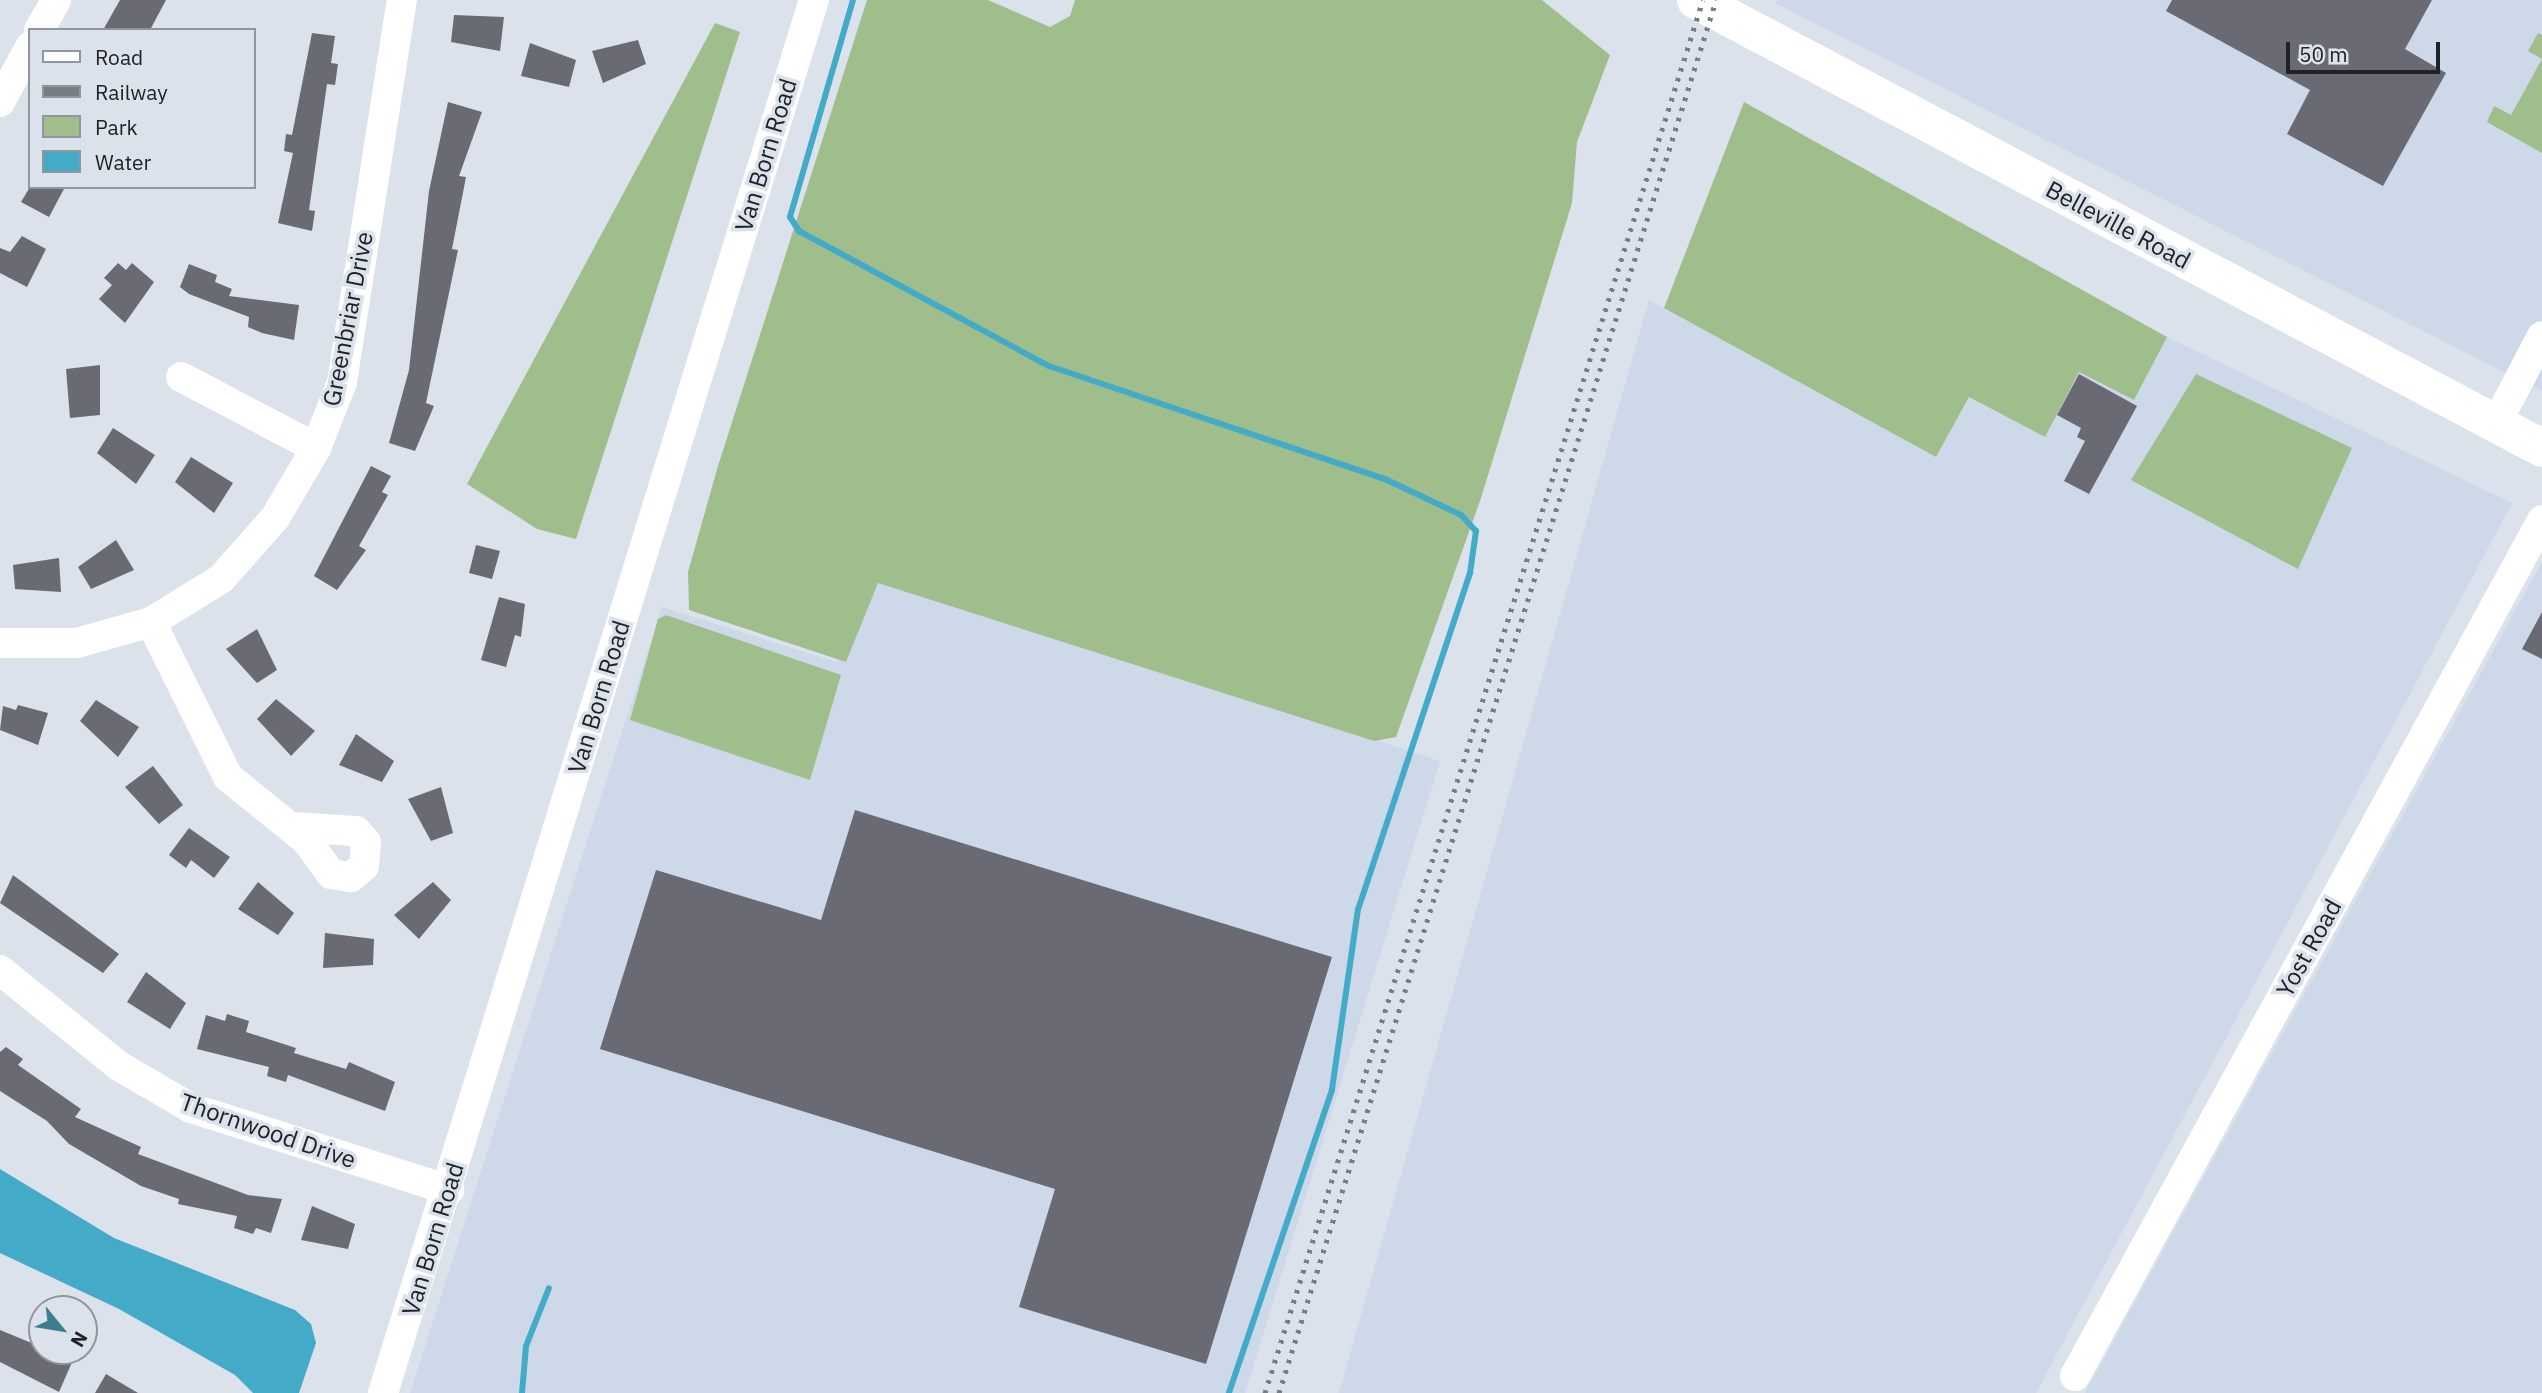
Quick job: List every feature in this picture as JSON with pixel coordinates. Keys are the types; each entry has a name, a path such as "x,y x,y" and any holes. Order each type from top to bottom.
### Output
{"main road":[{"name":"Belleville Road","path":"1696,0 2496,424 2538,437"}],"street":[{"path":"40,28 56,0"},
{"name":"Greenbriar Drive","path":"0,643 77,643 151,622 202,594 240,562 316,448 342,382 402,0"},
{"name":"Van Born Road","path":"383,1393 449,1190 814,0"},
{"path":"0,102 28,51"},
{"path":"2496,424 2542,336"},
{"path":"181,377 316,448"},
{"name":"Yost Road","path":"2075,1376 2542,520"},
{"path":"151,622 219,766 243,792 292,827"},
{"name":"Thornwood Drive","path":"0,970 119,1066 191,1108 449,1190"}],"shaded area":[{"path":"1777,0 2542,0 2542,391 1775,3"},
{"path":"1649,300 1936,457 1969,397 2044,437 2079,372 2134,399 2167,337 2512,503 2036,1393 1339,1393"},
{"path":"2542,562 2542,1393 2085,1393"},
{"path":"864,572 1440,761 1245,1393 410,1393 662,607 837,662"}],"green space":[{"path":"867,0 988,0 1050,27 1070,16 1075,0 1542,0 1610,55 1577,142 1572,203 1481,498 1396,737 1374,741 878,583 846,662 689,610 688,572 718,466"},
{"path":"715,23 740,32 576,539 537,529 467,484"},
{"path":"2538,33 2542,35 2542,59 2528,51"},
{"path":"2542,59 2542,153 2487,122 2494,106 2511,115"},
{"path":"1744,102 2167,337 2134,400 2079,372 2045,437 1969,397 1936,457 1664,308"},
{"path":"2196,374 2352,448 2298,569 2131,480"},
{"path":"666,615 841,675 810,780 630,720 658,619"}],"water":[{"path":"0,1169 114,1238 295,1310 311,1324 316,1343 299,1393 253,1393 235,1375 98,1299 98,1295 89,1295 0,1253"}],"building":[{"path":"120,0 166,0 151,28 104,28"},
{"path":"2172,0 2432,0 2405,49 2446,73 2383,186 2287,134 2310,90 2166,11"},
{"path":"454,15 504,17 500,51 451,42"},
{"path":"312,33 335,36 331,63 338,64 335,85 327,84 309,210 315,211 312,231 278,223 293,153 284,151 286,134 292,135"},
{"path":"638,40 646,64 603,83 592,51"},
{"path":"530,43 576,60 569,87 521,76"},
{"path":"448,102 482,112 459,176 466,177 452,249 458,250 426,403 434,406 415,451 389,443 409,370 429,191"},
{"path":"29,189 64,189 49,217 21,202"},
{"path":"22,236 46,249 27,287 0,273 0,248 10,252"},
{"path":"118,263 126,270 132,263 154,282 125,323 99,299 112,285 104,278"},
{"path":"189,264 217,275 215,282 232,289 229,296 299,305 294,340 248,327 249,317 189,294 180,287"},
{"path":"100,365 100,415 70,418 66,369"},
{"path":"2079,374 2137,406 2089,494 2064,481 2085,441 2077,437 2081,428 2057,415"},
{"path":"113,428 155,455 136,484 97,453"},
{"path":"191,457 233,483 214,513 175,482"},
{"path":"371,466 391,476 382,492 388,495 359,546 366,550 337,590 314,576"},
{"path":"116,540 134,570 91,589 78,567"},
{"path":"476,545 500,551 492,579 469,573"},
{"path":"59,558 61,592 15,589 13,565"},
{"path":"499,597 525,604 521,637 515,635 506,667 481,660"},
{"path":"2542,612 2542,659 2522,649"},
{"path":"257,629 277,670 257,683 226,649"},
{"path":"276,699 315,731 291,756 257,719"},
{"path":"96,700 139,727 118,757 80,721"},
{"path":"18,705 48,713 38,745 0,730 3,706 16,710"},
{"path":"356,734 394,761 382,782 339,765"},
{"path":"153,766 183,805 159,824 125,787"},
{"path":"441,787 453,833 431,841 408,799"},
{"path":"855,810 1332,957 1206,1364 1019,1307 1055,1189 600,1049 656,870 821,920"},
{"path":"189,828 230,857 214,878 191,860 186,868 169,855"},
{"path":"13,875 119,954 103,973 0,903"},
{"path":"258,882 294,913 278,935 238,909"},
{"path":"433,882 451,900 419,939 394,915"},
{"path":"325,933 374,939 373,965 323,968"},
{"path":"146,972 186,1003 170,1029 127,1002"},
{"path":"227,1014 249,1021 246,1032 296,1048 294,1053 346,1069 349,1062 395,1082 385,1111 288,1075 286,1082 267,1076 269,1067 197,1049 206,1015 225,1021"},
{"path":"6,1047 23,1059 18,1065 81,1109 75,1117 141,1147 138,1154 248,1195 282,1199 271,1233 256,1228 253,1234 234,1228 237,1216 178,1204 179,1199 141,1186 69,1144 47,1121 0,1091 0,1052"},
{"path":"312,1206 355,1224 348,1249 301,1240"},
{"path":"0,1330 28,1342 28,1365 71,1365 59,1392 0,1362"},
{"path":"106,1374 138,1393 95,1393"}],"waterway":[{"path":"853,0 790,217 799,231 1049,366 1387,480 1461,515 1476,531 1470,573 1358,909 1332,1090 1229,1393"},
{"path":"522,1393 526,1346 549,1288"}],"railway":[{"path":"1265,1393 1703,0"},
{"path":"1279,1393 1716,0"}]}
